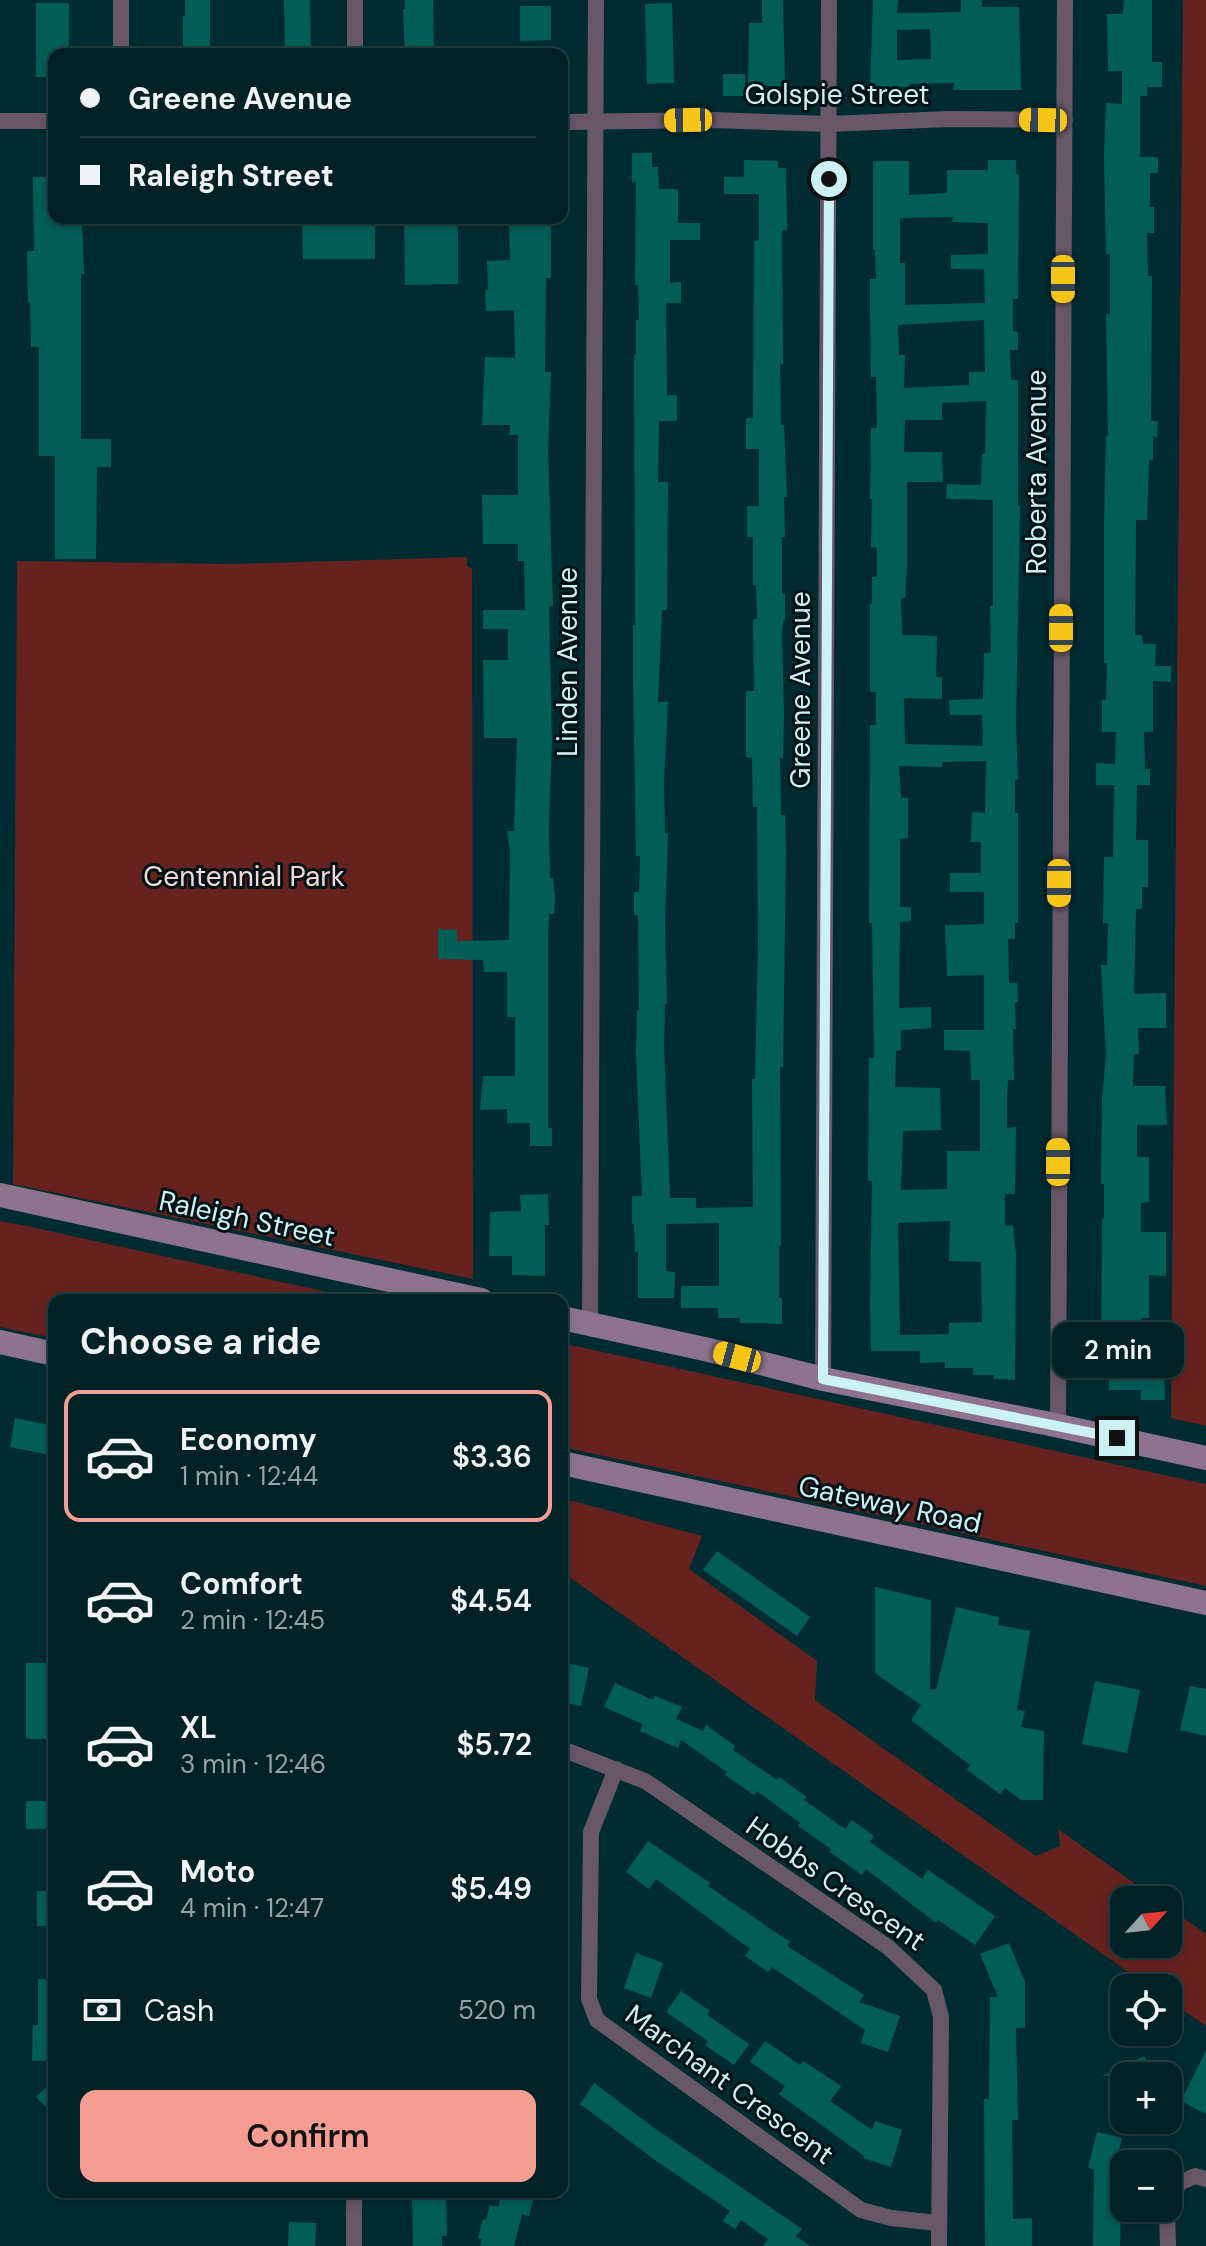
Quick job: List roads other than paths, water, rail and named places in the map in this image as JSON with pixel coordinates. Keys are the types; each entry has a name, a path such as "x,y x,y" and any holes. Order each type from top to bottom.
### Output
{"street":[{"path":"121,0 121,48"},
{"path":"355,0 355,48"},
{"name":"Linden Avenue","path":"590,1324 596,0"},
{"name":"Greene Avenue","path":"823,1379 829,0"},
{"name":"Roberta Avenue","path":"1058,1425 1065,0"},
{"name":"Golspie Street","path":"568,122 713,120 829,124 949,119 1065,120"},
{"path":"0,121 48,121"},
{"name":"Raleigh Street","path":"0,1195 454,1294"},
{"path":"568,1319 823,1379 1058,1425 1206,1458"},
{"path":"0,1342 48,1353"},
{"name":"Gateway Road","path":"568,1464 1206,1603"},
{"name":"Hobbs Crescent","path":"568,1751 645,1781 888,1947 934,1990 941,2017 939,2246"},
{"name":"Marchant Crescent","path":"616,1769 591,1832 589,1999 597,2020 861,2210 891,2218 938,2223"},
{"path":"1182,2182 1195,2176 1206,2179"},
{"path":"354,2198 354,2246"},
{"path":"1168,2222 1168,2246"}],"park label":[{"name":"Centennial Park","path":"244,876"}]}
